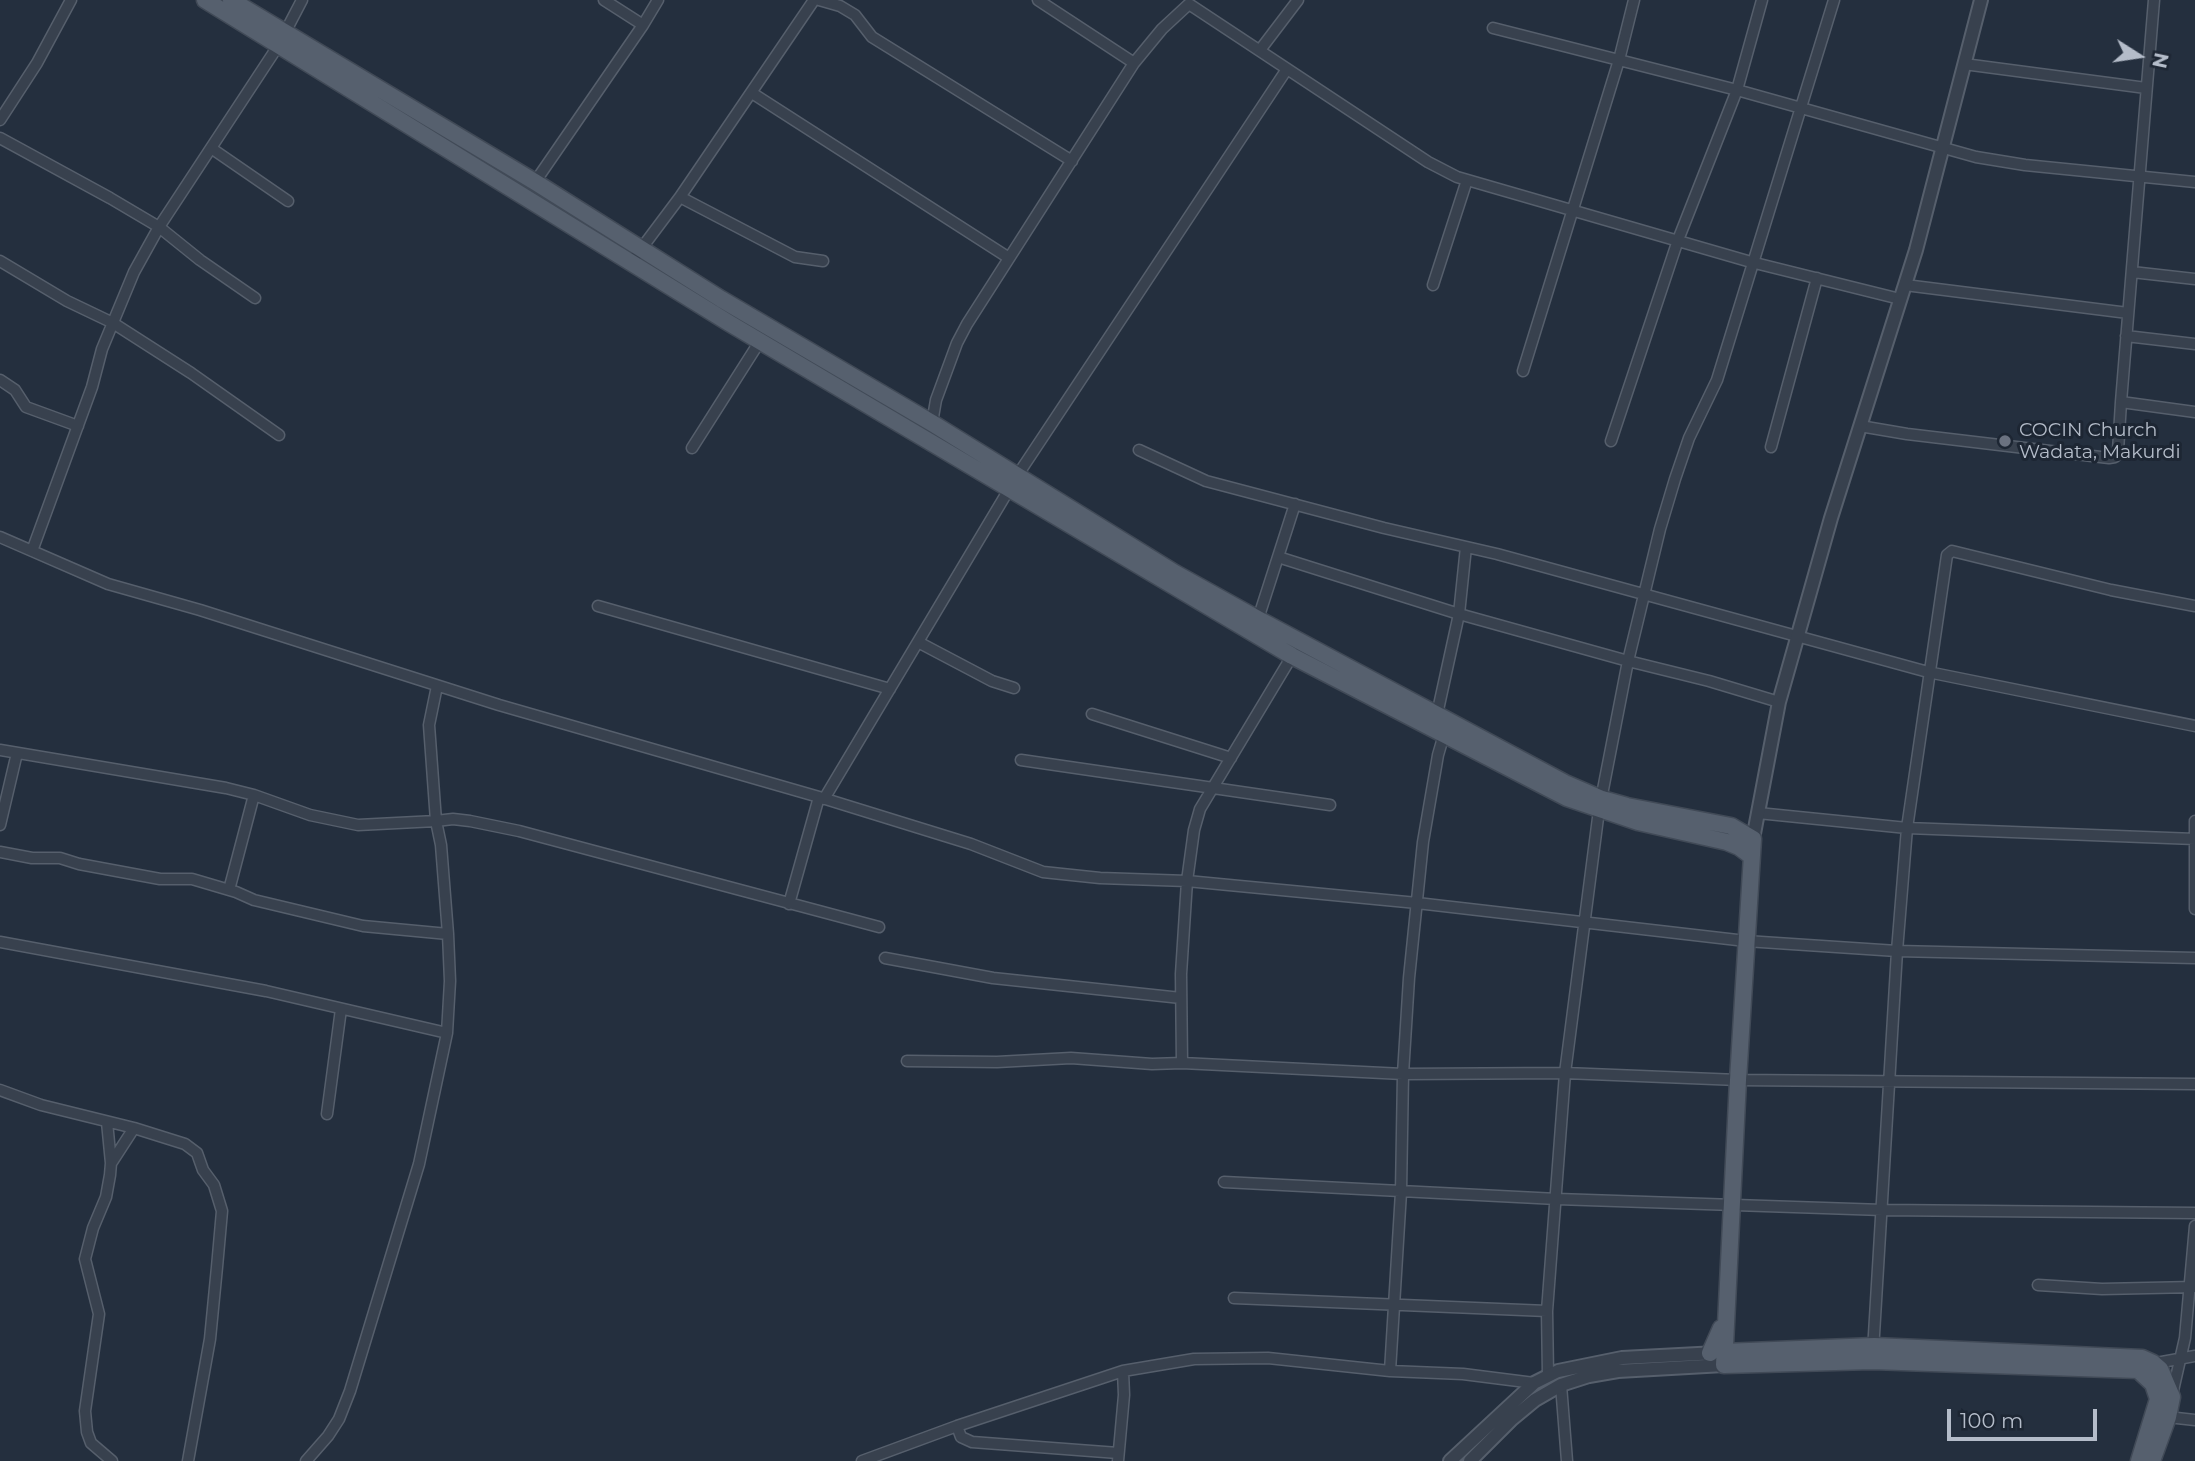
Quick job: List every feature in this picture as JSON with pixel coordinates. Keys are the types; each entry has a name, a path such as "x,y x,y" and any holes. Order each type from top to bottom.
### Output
{"main road":[{"path":"205,0 282,40 535,182 760,341 1258,619 1567,798 1725,824 1753,839 1725,1320 1719,1357"},
{"path":"231,0 282,40 636,255 932,423 1014,482 1292,656 1440,726"},
{"path":"1600,805 1638,822 1727,842 1751,856"},
{"path":"1725,1320 1742,1351"},
{"path":"1719,1357 1742,1351 2142,1358 2153,1363 2166,1378 2172,1397 2152,1461"},
{"path":"1719,1357 1873,1354 2138,1370 2153,1384 2158,1399 2139,1461"}],"street":[{"path":"0,120 37,63 71,0"},
{"path":"32,551 92,387 102,349 134,272 159,227 282,40 302,0"},
{"path":"604,0 643,25"},
{"path":"535,182 643,25 657,0"},
{"path":"636,255 680,197 817,0 848,10 863,23 872,37 1072,161"},
{"path":"1038,0 1054,4 1135,63"},
{"path":"1259,50 1298,0"},
{"path":"1523,371 1619,60 1634,0"},
{"path":"1611,441 1678,240 1737,90 1762,0"},
{"path":"1548,1375 1547,1311 1565,1073 1600,805 1628,661 1660,529 1689,438 1717,380 1751,262 1834,0"},
{"path":"1753,839 1779,702 1831,517 1905,285 1981,0"},
{"path":"1860,426 1907,434 2115,457 2119,451 2154,0"},
{"path":"932,423 936,400 957,343 1135,63 1188,2 1428,162 1467,180 1751,262 1900,299"},
{"path":"1493,28 1737,90 1941,149 2025,165 2195,182"},
{"path":"1964,64 2146,88"},
{"path":"789,904 822,798 1014,482 1287,69"},
{"path":"752,93 1009,258"},
{"path":"0,138 159,227 200,260 255,298"},
{"path":"211,148 288,201"},
{"path":"1433,285 1467,180"},
{"path":"680,197 796,257 823,261"},
{"path":"0,261 66,301 113,323 191,373 279,435"},
{"path":"2132,272 2195,279"},
{"path":"1770,447 1817,278"},
{"path":"1905,285 2128,313"},
{"path":"2126,337 2195,344"},
{"path":"692,448 760,341"},
{"path":"0,380 15,390 26,407 78,426"},
{"path":"2121,402 2195,412"},
{"path":"1139,450 1206,481 1799,635 1928,672 2195,726"},
{"path":"1258,619 1295,504"},
{"path":"0,537 108,584 200,610 437,686 822,798 971,844 1043,872 1100,878 1187,881 1417,903 1746,941 1897,951 2195,958"},
{"path":"1390,1371 1401,1192 1403,1074 1409,978 1423,842 1460,614 1466,547"},
{"path":"1873,1354 1907,828 1947,555 1950,551 2099,587 2195,606"},
{"path":"1279,557 1460,614 1779,702"},
{"path":"598,606 890,689"},
{"path":"918,642 992,681 1014,688"},
{"path":"1182,1063 1181,998 1187,881 1194,830 1200,809 1292,656"},
{"path":"306,1461 328,1436 344,1408 419,1164 447,1032 450,981 448,934 429,725 437,686"},
{"path":"1092,714 1231,758"},
{"path":"0,750 254,795 310,815 358,825 453,819 519,831 879,927"},
{"path":"0,825 17,753"},
{"path":"1021,760 1330,805"},
{"path":"229,890 254,795"},
{"path":"1758,813 1907,828 2195,839"},
{"path":"2195,821 2195,909"},
{"path":"0,852 32,858 60,858 160,879 192,879 254,900 363,926 448,934"},
{"path":"0,942 266,991 447,1032"},
{"path":"885,958 983,977 1181,998"},
{"path":"327,1114 341,1009"},
{"path":"907,1061 997,1062 1071,1058 1403,1074 1565,1073 1738,1080 2195,1084"},
{"path":"0,1090 41,1105 134,1128 193,1148 203,1170 214,1185 222,1211 210,1339 188,1461"},
{"path":"107,1122 111,1163 106,1197 93,1228 85,1259 99,1314 85,1411 91,1443 113,1461"},
{"path":"111,1163 134,1128"},
{"path":"1224,1182 1557,1199 1883,1210 2195,1213"},
{"path":"2172,1397 2192,1286 2195,1226"},
{"path":"2038,1285 2102,1289 2192,1286"},
{"path":"1234,1297 1547,1311"},
{"path":"2138,1370 2153,1363 2195,1356"},
{"path":"1450,1461 1534,1383 1566,1367 1622,1358 1719,1357"},
{"path":"1470,1461 1512,1419 1535,1400 1561,1385 1589,1376 1719,1357"},
{"path":"862,1461 957,1426 1123,1371 1194,1359 1268,1358 1390,1371 1463,1374 1534,1383"},
{"path":"957,1426 961,1437 972,1442 1118,1457 1124,1395 1123,1371"},
{"path":"1561,1385 1567,1461"},
{"path":"2168,1416 2195,1420"}],"place":[{"name":"COCIN Church Wadata, Makurdi","path":"2005,441"}]}
